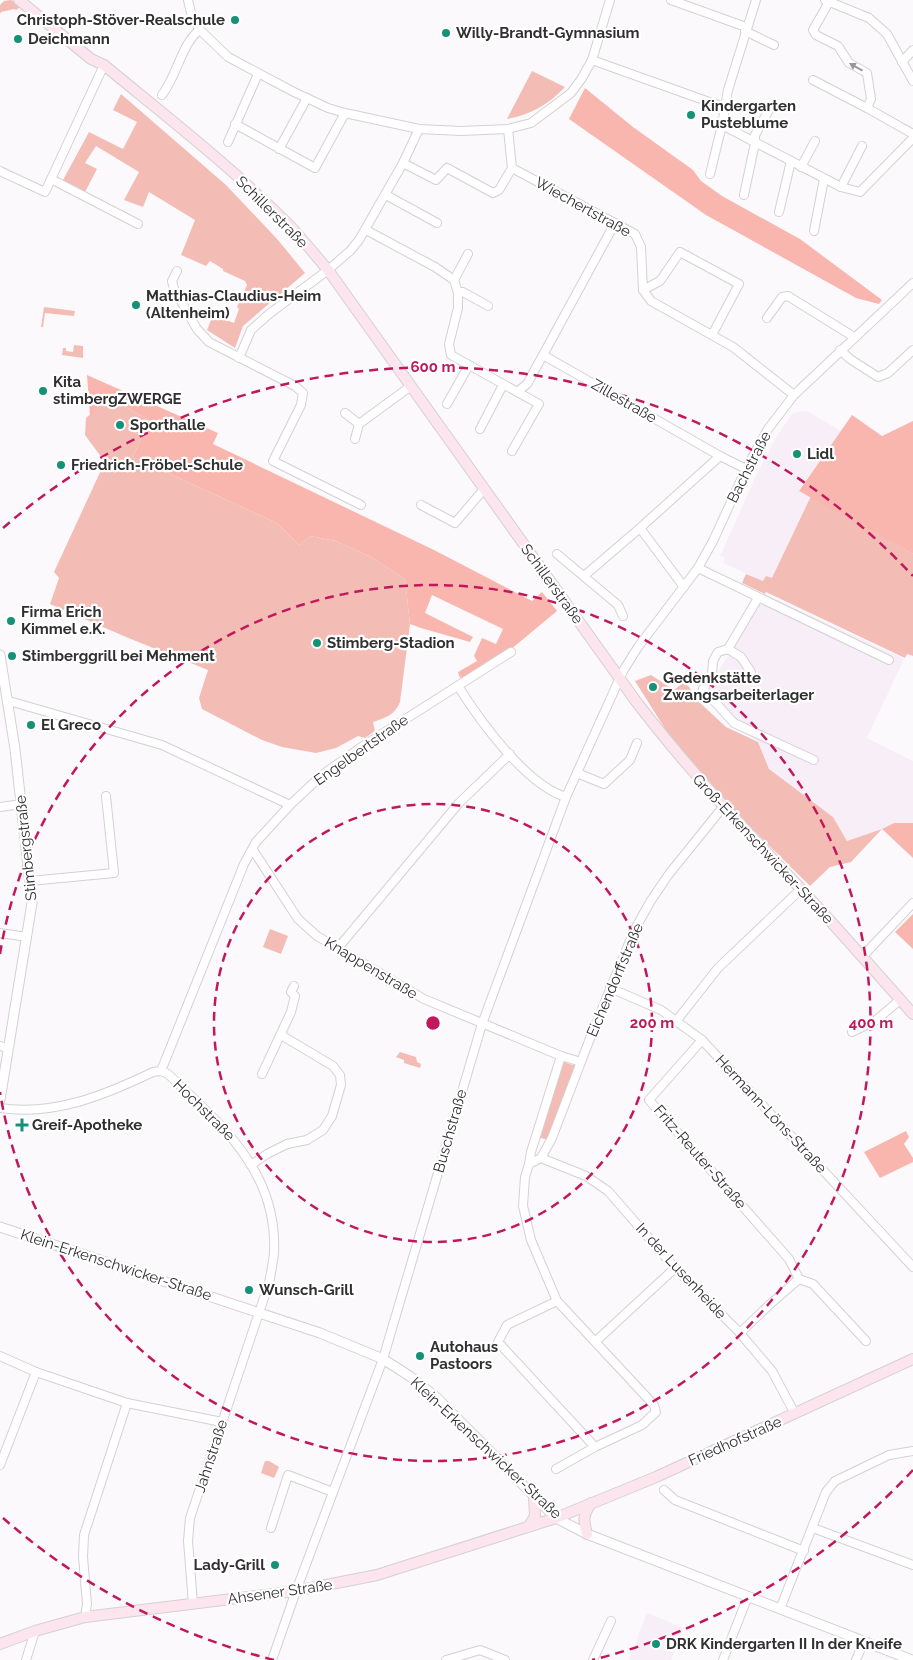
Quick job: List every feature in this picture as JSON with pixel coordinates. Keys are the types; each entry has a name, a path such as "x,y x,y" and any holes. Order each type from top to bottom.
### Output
{"main road":[{"name":"Schillerstraße","path":"19,0 91,59 104,65"},
{"name":"Schillerstraße","path":"28,0 95,54 104,65 183,130 292,228 328,270 620,678"},
{"name":"Groß-Erkenschwicker-Straße","path":"620,678 668,743 724,807 863,956 913,1014"},
{"name":"Friedhofstraße","path":"556,1518 591,1502 656,1477 913,1359"},
{"path":"529,1526 535,1516 534,1497"},
{"path":"587,1534 584,1515 591,1502"},
{"name":"Ahsener Straße","path":"0,1644 85,1617 296,1592 368,1578 556,1518"}],"street":[{"path":"188,0 192,17 200,30 228,57 307,98 328,108 345,113 419,129 461,131 508,129 531,123 565,98 582,78 592,60 610,2 602,0"},
{"path":"671,0 746,29 774,45"},
{"path":"710,174 726,108 728,90 756,0"},
{"path":"867,108 871,99 867,73 849,63 838,46 816,35 813,30 827,1 869,18 887,34 913,81"},
{"path":"162,95 170,85 192,35 200,30"},
{"path":"902,62 913,50"},
{"path":"592,60 726,108"},
{"path":"0,171 45,192 104,65"},
{"path":"228,142 258,74"},
{"path":"812,80 913,134"},
{"path":"279,149 307,98"},
{"path":"744,195 756,143 755,135 770,108"},
{"path":"235,124 315,168 345,113"},
{"path":"722,125 841,187 860,192 913,138"},
{"path":"239,358 251,330 350,251 366,230 386,195 419,129"},
{"path":"403,163 436,180 447,168 493,193 499,190 512,168 508,129"},
{"path":"802,167 815,141"},
{"path":"841,187 862,146"},
{"path":"779,212 791,161"},
{"name":"Wiechertstraße","path":"512,168 635,234 641,248 643,290"},
{"path":"51,178 138,224"},
{"path":"814,231 824,178"},
{"path":"386,195 437,223"},
{"path":"517,392 527,384 615,223"},
{"path":"366,230 435,267 454,280 458,293 458,308 449,344 451,355 538,404 512,451"},
{"path":"712,335 739,284 680,252 660,281 643,290 650,301 733,347 794,395"},
{"path":"454,280 468,254"},
{"path":"177,271 172,281 174,289 197,329 209,342 296,386 303,393 301,405 274,461 361,504"},
{"name":"Bachstraße","path":"620,678 622,671 638,647 698,568 713,541 746,469 768,429 794,395 913,283"},
{"path":"458,293 463,292 488,306"},
{"path":"766,318 782,297 788,296 854,337"},
{"path":"840,350 850,359 878,377 888,373 913,350"},
{"name":"Zillestraße","path":"542,355 746,469"},
{"path":"447,404 469,365"},
{"path":"480,429 503,385"},
{"path":"355,439 359,424 411,386"},
{"path":"345,412 359,424"},
{"name":"Bachstraße","path":"584,576 720,456"},
{"path":"422,505 455,523 484,489"},
{"path":"640,528 684,587"},
{"name":"Schillerstraße","path":"556,554 618,605 622,616"},
{"path":"698,568 888,660"},
{"path":"758,598 728,649 718,652 713,661 712,674 702,689 734,723 814,760"},
{"path":"728,649 742,657 751,672"},
{"name":"Engelbertstraße","path":"161,1071 244,864 256,842 290,805 322,775 360,748 511,652"},
{"name":"Stimbergstraße","path":"0,655 9,701 32,903 27,937 4,1047 0,1100"},
{"name":"Buschstraße","path":"272,1660 383,1359 482,1024 566,798 620,678"},
{"path":"458,686 482,720 524,770 557,794 566,798"},
{"path":"9,701 162,744 290,805"},
{"path":"577,773 604,784 630,760 636,743"},
{"path":"338,948 459,802 510,754"},
{"path":"30,881 114,873 106,796"},
{"path":"0,806 22,804"},
{"name":"Eichendorffstraße","path":"541,1158 552,1138 634,930 669,874 724,807"},
{"name":"Knappenstraße","path":"253,850 298,919 317,936 424,999 561,1056 581,1062"},
{"path":"676,1020 718,968 801,889"},
{"path":"863,956 913,903"},
{"path":"0,933 27,937"},
{"path":"262,1074 291,1012 295,996 291,992 294,986"},
{"name":"Hermann-Löns-Straße","path":"610,988 661,1010 702,1040 913,1267"},
{"path":"852,1032 875,1021 900,1000"},
{"path":"251,1165 267,1154 288,1144 307,1140 323,1130 332,1116 341,1085 340,1075 334,1066 281,1034"},
{"name":"Fritz-Reuter-Straße","path":"702,1040 649,1100 789,1259 799,1279"},
{"path":"556,1470 595,1447 642,1425 656,1412 654,1405 557,1301 531,1240 523,1206 525,1178 531,1152 561,1056"},
{"name":"Hochstraße","path":"0,1108 33,1109 74,1104 110,1092 153,1072 161,1071 168,1074 233,1139 259,1179 270,1212 274,1243 269,1283 259,1313"},
{"path":"529,1164 541,1158"},
{"name":"In der Lusenheide","path":"541,1158 586,1176 608,1191 675,1268 740,1333 772,1371 795,1414"},
{"name":"Klein-Erkenschwicker-Straße","path":"0,1227 320,1333 383,1359 411,1377 437,1398 556,1518 587,1534 912,1660"},
{"path":"596,1341 675,1268"},
{"path":"740,1333 799,1279 813,1284 866,1341"},
{"path":"557,1301 507,1325 498,1342 595,1447"},
{"name":"Jahnstraße","path":"193,1604 188,1541 190,1518 259,1313"},
{"path":"0,1356 36,1372 127,1403 222,1422"},
{"path":"0,1465 36,1372"},
{"path":"85,1617 87,1604 82,1558 84,1535 127,1403"},
{"path":"780,1609 826,1492 835,1480 889,1454 913,1451"},
{"path":"271,1528 288,1475 333,1492"},
{"path":"664,1490 675,1500 804,1551"},
{"path":"813,1528 913,1566"},
{"path":"723,1660 748,1596"},
{"path":"593,1660 611,1621"},
{"path":"26,1660 35,1632"},
{"path":"856,1660 864,1641"},
{"path":"446,1660 463,1657 480,1650 505,1660"}],"shaded area":[{"path":"11,0 22,6 16,10 1,12 0,14 0,5 4,1"},
{"path":"532,71 565,87 538,108 523,115 507,119"},
{"path":"585,88 633,127 693,170 701,181 722,196 800,239 882,300 879,304 856,298 706,215 569,119"},
{"path":"121,94 226,185 278,240 305,273 243,326 235,348 207,330 213,315 234,323 239,309 237,307 247,285 245,281 223,271 223,269 210,261 206,266 181,255 195,220 149,192 143,207 124,200 139,172 96,146 85,163 97,169 85,192 63,180 89,132 123,149 137,122 113,110"},
{"path":"44,307 75,311 74,316 45,313 43,327 41,327"},
{"path":"74,345 83,346 83,358 62,355 63,348 66,348 66,351 73,352"},
{"path":"87,375 218,433 213,444 434,550 532,601 542,592 557,611 498,660 460,678 458,672 477,661 474,656 482,638 496,644 503,629 432,595 425,613 473,637 470,642 410,624 405,579 371,557 336,541 310,536 299,545 277,523 133,457 149,420 105,395 90,416"},
{"path":"105,395 149,420 133,457 277,523 299,545 310,536 336,541 371,557 405,579 410,624 400,702 392,713 373,722 375,731 365,738 358,736 336,748 316,753 282,747 262,740 202,709 199,698 208,670 50,604 59,578 54,572 102,468 102,458 85,435 86,418 98,407"},
{"path":"807,411 841,431 799,490 811,496 772,579 763,581 723,563 725,558 720,556 755,478 775,439 792,414"},
{"path":"852,415 882,436 913,421 913,554 799,491"},
{"path":"811,496 913,554 913,656 907,654 905,658 766,592 765,594 742,583 746,574 763,581 766,576 772,578"},
{"path":"765,594 904,659 867,738 913,761 913,823 894,823 847,841 833,817 769,769 758,742 707,690"},
{"path":"651,675 674,690 685,681 699,702 726,727 758,742 769,769 833,817 847,841 882,829 851,862 830,867 810,886 722,799 669,735 635,681"},
{"path":"894,823 913,823 913,858 882,829"},
{"path":"913,914 913,949 895,932"},
{"path":"270,929 288,936 281,954 263,947"},
{"path":"400,1052 416,1057 417,1062 421,1064 420,1068 404,1063 404,1060 396,1057"},
{"path":"563,1062 576,1066 548,1140 538,1137"},
{"path":"906,1131 909,1137 904,1144 913,1158 913,1162 880,1178 864,1152"},
{"path":"265,1461 269,1461 279,1467 274,1478 261,1473"},
{"name":"DRK Kindergarten II In der Kneife","path":"647,1613 684,1628 671,1660 629,1660"}],"place":[{"name":"Christoph-Stöver-Realschule","path":"235,20"},
{"name":"Willy-Brandt-Gymnasium","path":"446,33"},
{"name":"Deichmann","path":"18,39"},
{"name":"Kindergarten Pusteblume","path":"691,115"},
{"name":"Matthias-Claudius-Heim (Altenheim)","path":"136,305"},
{"name":"Kita stimbergZWERGE","path":"43,391"},
{"name":"Sporthalle","path":"120,425"},
{"name":"Lidl","path":"797,454"},
{"name":"Friedrich-Fröbel-Schule","path":"61,465"},
{"name":"Firma Erich Kimmel e.K.","path":"11,621"},
{"name":"Stimberg-Stadion","path":"317,643"},
{"name":"Stimberggrill bei Mehment","path":"12,656"},
{"name":"Gedenkstätte Zwangsarbeiterlager","path":"653,687"},
{"name":"El Greco","path":"31,725"},
{"name":"Greif-Apotheke","path":"22,1125"},
{"name":"Wunsch-Grill","path":"249,1290"},
{"name":"Autohaus Pastoors","path":"420,1356"},
{"name":"Lady-Grill","path":"275,1565"},
{"name":"DRK Kindergarten II In der Kneife","path":"656,1644"}]}
